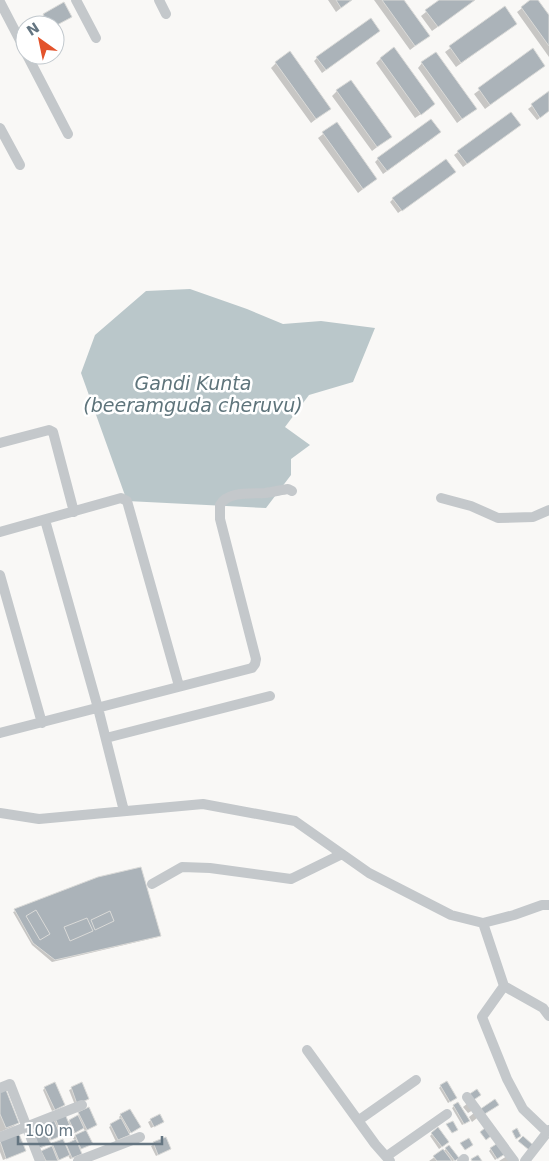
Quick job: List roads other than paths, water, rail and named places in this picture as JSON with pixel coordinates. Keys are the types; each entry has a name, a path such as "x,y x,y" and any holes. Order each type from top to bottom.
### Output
{"street":[{"path":"76,0 96,38"},
{"path":"158,0 166,14"},
{"path":"0,2 15,31"},
{"path":"33,65 68,134"},
{"path":"0,128 20,165"},
{"path":"0,444 49,430 53,432 74,512"},
{"path":"0,733 252,668 256,659 220,518 220,505 233,496 288,489 292,491"},
{"path":"0,532 121,498 127,501 180,686"},
{"path":"441,498 471,506 498,518 533,517 549,510"},
{"path":"45,520 98,708 124,811"},
{"path":"0,575 42,723"},
{"path":"106,738 270,696"},
{"path":"0,813 39,819 203,804 295,821 369,873 451,914 482,923 514,915 542,905 549,905"},
{"path":"152,884 182,867 210,868 291,879 342,854"},
{"path":"482,923 504,986 543,1008 549,1016"},
{"path":"504,986 482,1017 507,1079 523,1109 548,1131 525,1161"},
{"path":"307,1050 375,1144 389,1159 447,1114"},
{"path":"359,1120 416,1080"},
{"path":"0,1088 10,1084 40,1161"},
{"path":"467,1097 514,1161"},
{"path":"0,1137 82,1105"},
{"path":"78,1161 140,1137"}],"water":[{"name":"Gandi Kunta (beeramguda cheruvu)","path":"190,289 283,324 321,321 375,328 353,382 309,395 285,427 310,445 291,459 291,475 266,508 127,501 81,373 95,335 146,291"}]}
